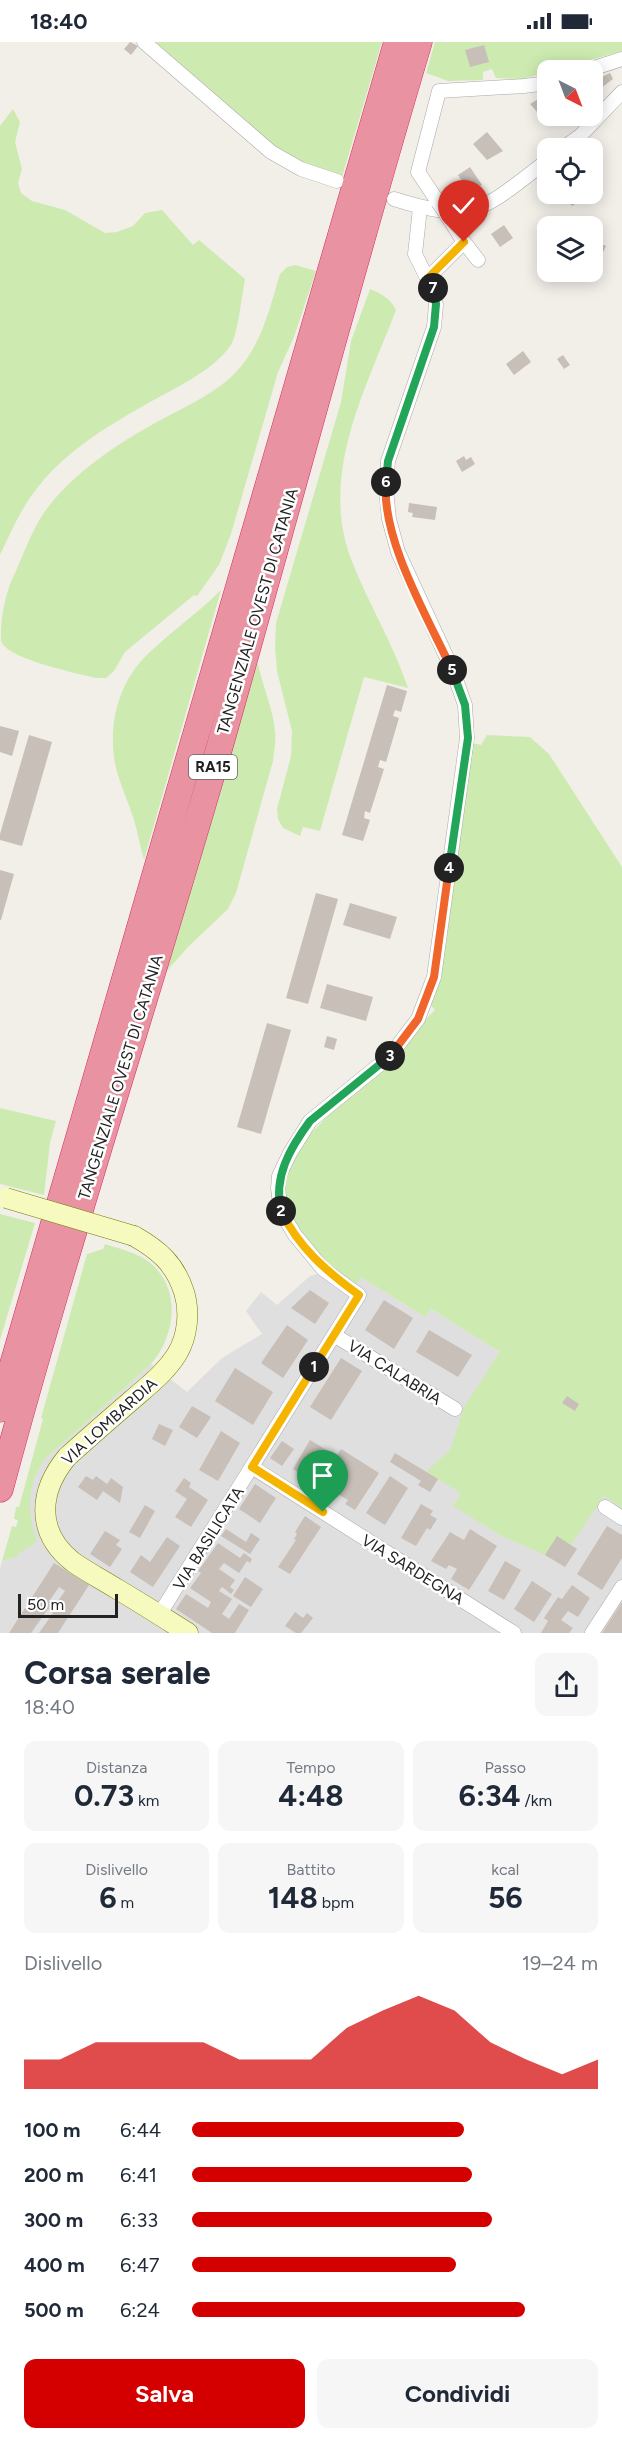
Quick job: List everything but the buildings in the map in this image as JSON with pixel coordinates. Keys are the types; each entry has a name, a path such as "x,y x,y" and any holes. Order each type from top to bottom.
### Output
{"highway":[{"name":"TANGENZIALE OVEST DI CATANIA","path":"0,1409 397,42"},
{"name":"TANGENZIALE OVEST DI CATANIA","path":"0,1489 82,1201 216,757 379,176 419,42"}],"street":[{"path":"144,42 271,152 301,169 337,181"},
{"path":"603,65 622,59"},
{"path":"477,260 418,172 439,91 537,84"},
{"path":"577,138 622,92"},
{"path":"394,199 446,213 464,213 484,206 537,168"},
{"name":"VIA BASILICATA","path":"159,1615 359,1295 323,1269 295,1235 281,1212 278,1200 279,1176 295,1143 310,1121 389,1057 418,1019 434,977 468,738 465,705 453,671 398,552 389,519 386,490 388,461 434,327 436,304 434,292 415,254 420,207"},
{"path":"428,278 464,242"},
{"name":"VIA LOMBARDIA","path":"3,1198 134,1236 154,1247 166,1258 186,1297 187,1313 183,1339 178,1353 157,1378 67,1456 55,1472 45,1499 45,1516 54,1541 74,1562 188,1633"},
{"name":"VIA CALABRIA","path":"334,1335 455,1409"},
{"name":"VIA SARDEGNA","path":"252,1467 514,1633"},
{"path":"605,1507 622,1518"},
{"path":"592,1633 622,1587"}],"shaded area":[{"path":"332,1270 355,1287 361,1277 425,1317 431,1309 500,1352 557,1464 622,1508 622,1633 0,1633 2,1561 17,1557 32,1527 29,1515 30,1491 45,1459 151,1364 187,1392 222,1358 262,1334 246,1311 261,1292 277,1305 310,1276"}],"green space":[{"path":"151,42 382,42 342,177 287,157"},
{"path":"435,42 622,42 622,51 590,60 537,60 537,75 522,79 496,78 492,69 483,72 483,80 448,81 426,73"},
{"path":"13,109 20,122 15,142 22,169 18,183 21,193 32,201 65,210 105,233 117,232 133,226 145,213 162,210 193,245 199,240 245,279 236,332 231,345 223,355 203,372 114,423 69,455 32,495 0,555 0,126"},
{"path":"295,265 316,271 294,337 278,372 231,534 219,565 197,596 194,595 125,652 114,671 106,678 96,678 59,669 28,659 6,648 1,641 1,633 6,599 27,544 43,514 79,474 140,432 208,394 236,372 258,338 280,274 287,267"},
{"path":"370,289 385,297 396,310 350,432 343,464 340,495 343,527 351,559 408,688 364,677 320,831 303,827 300,836 283,828 278,819 277,809 291,756 292,731 277,671 276,623 341,402 351,341"},
{"path":"221,590 144,860 114,758 113,728 116,713 125,685 142,660"},
{"path":"258,663 272,715 275,746 273,761 236,893 228,909 188,947 165,973 250,679"},
{"path":"487,735 530,737 549,754 622,867 622,1508 604,1496 571,1545 545,1555 500,1535 453,1506 461,1493 426,1472 450,1450 464,1407 500,1352 431,1309 425,1317 361,1277 355,1287 319,1257 308,1244 289,1217 284,1203 284,1181 290,1166 311,1133 435,1010 430,1004 472,743 481,745"},
{"path":"0,1108 56,1121 50,1143 44,1195 0,1184"},
{"path":"0,1214 35,1223 0,1340"},
{"path":"105,1244 139,1256 160,1273 171,1298 172,1312 166,1339 151,1364 45,1459 34,1480 30,1500 31,1520 37,1542 19,1553 17,1557 2,1561 12,1526 16,1527 18,1520 14,1519 16,1507 19,1507 43,1419 41,1418 87,1254 103,1249"}],"route":[{"path":"323,1512 252,1467 359,1295 323,1269 295,1235 281,1212 278,1200 279,1176 310,1121 389,1057 418,1019 434,977 468,738 465,705 453,671 398,552 389,519 386,490 388,461 434,327 436,304 428,278 464,242"}]}
